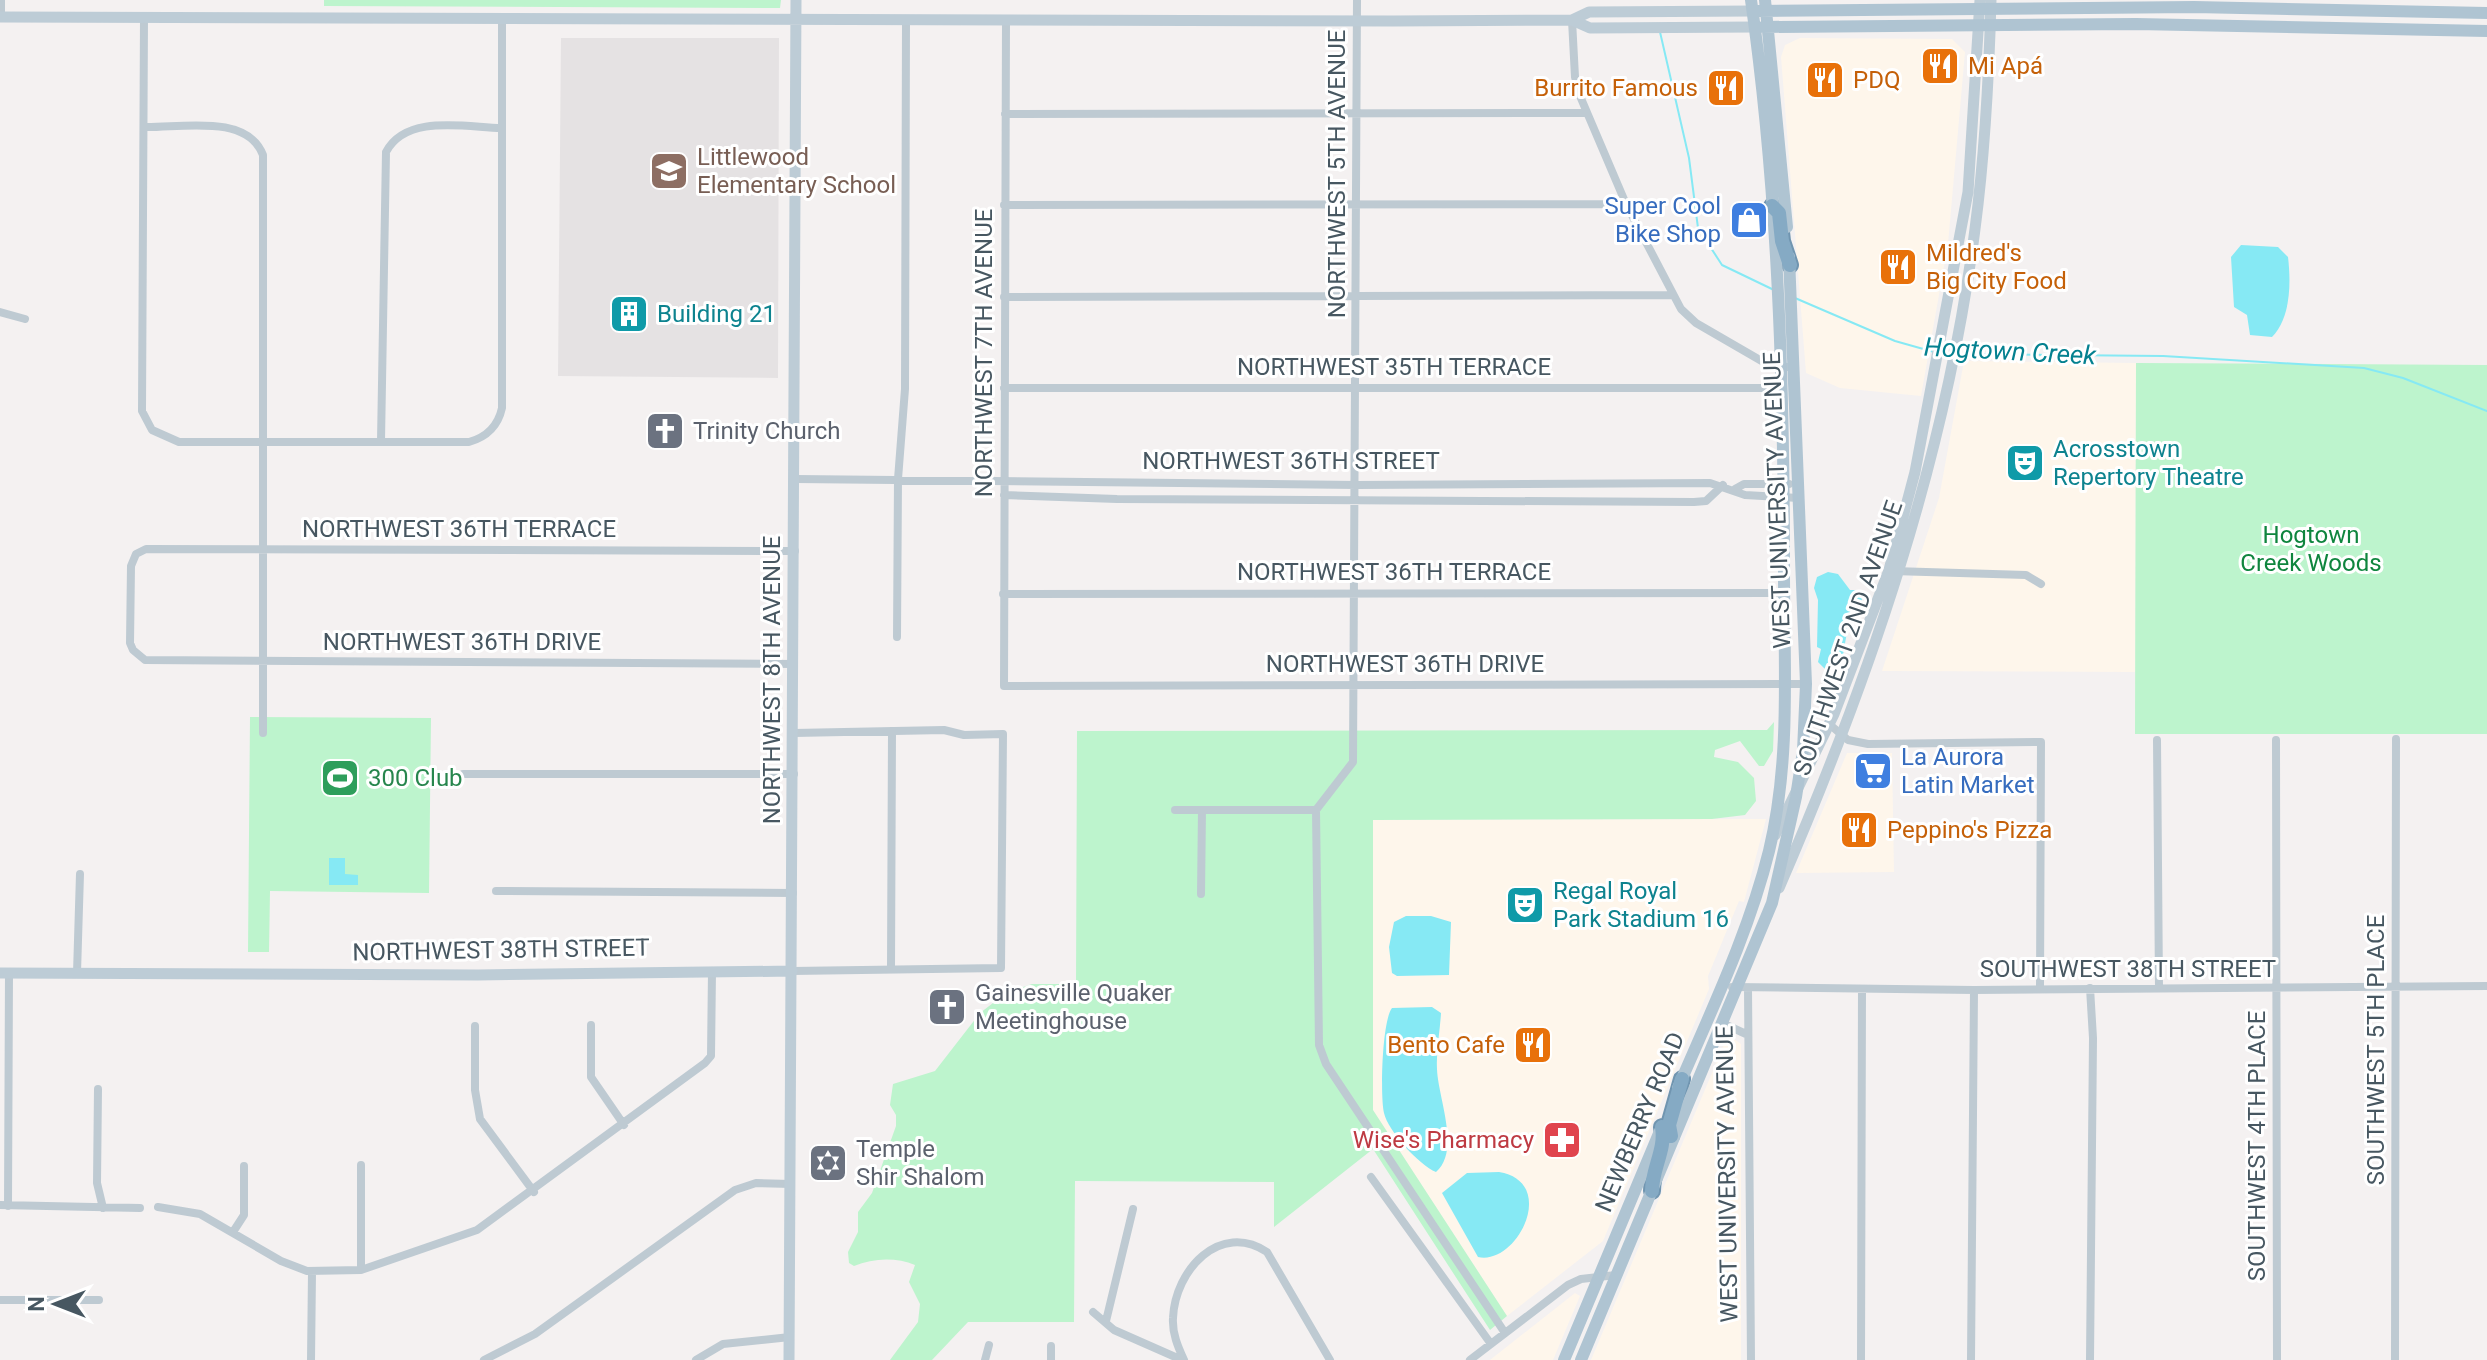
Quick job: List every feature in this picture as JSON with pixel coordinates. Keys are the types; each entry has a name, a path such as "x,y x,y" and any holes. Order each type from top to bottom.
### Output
{"highway":[{"path":"1772,206 1778,209 1784,265"},
{"path":"1673,1140 1669,1125 1682,1079"},
{"path":"1652,1191 1652,1175 1663,1146 1662,1127"}],"main road":[{"name":"NORTHWEST 8TH AVENUE","path":"789,1360 796,479 796,0"},
{"path":"1572,20 1589,12 1672,12 1759,5 1985,4 2487,13"},
{"name":"SOUTHWEST 2ND AVENUE","path":"1772,903 1841,735 1878,632 1950,370 1959,328 1983,149 1985,4"},
{"name":"WEST UNIVERSITY AVENUE","path":"1753,900 1769,850 1779,795 1786,684 1784,593 1791,491 1784,265 1759,5"},
{"path":"1,17 1572,20 1590,28 1985,24 2487,31"},
{"name":"SOUTHWEST 2ND AVENUE","path":"1769,850 1799,781 1829,724 1881,592 1894,572 1946,325 1968,192 1985,24"},
{"name":"WEST UNIVERSITY AVENUE","path":"1762,27 1772,206"},
{"path":"1951,293 1964,294"},
{"name":"WEST UNIVERSITY AVENUE","path":"1742,988 1772,903 1799,781 1806,684 1784,388 1789,367"},
{"path":"1878,632 1884,602 1881,592"},
{"name":"NEWBERRY ROAD","path":"1564,1360 1722,984 1753,900"},
{"name":"NORTHWEST 38TH STREET","path":"4,973 792,971"},
{"name":"NEWBERRY ROAD","path":"1581,1360 1722,1023 1742,988"}],"street":[{"path":"1,0 1,17"},
{"name":"NORTHWEST 5TH AVENUE","path":"1316,810 1353,762 1357,593 1357,0"},
{"path":"144,18 142,411 152,430 179,442 469,442 487,434 495,425 502,408 502,19"},
{"path":"897,637 898,479 905,389 906,20"},
{"name":"NORTHWEST 7TH AVENUE","path":"1004,686 1006,20"},
{"path":"1572,20 1575,77 1587,113 1626,204 1672,295 1696,323 1772,367 1789,367"},
{"path":"1005,114 1587,113"},
{"path":"144,127 233,128 254,139 263,162 263,733"},
{"path":"381,441 384,160 390,144 414,128 501,128"},
{"path":"1004,205 1626,204"},
{"path":"1004,297 1672,295"},
{"path":"0,312 25,319"},
{"name":"NORTHWEST 35TH TERRACE","path":"1004,388 1784,388"},
{"name":"NORTHWEST 36TH STREET","path":"796,479 1723,485 1745,495 1791,491"},
{"path":"1534,483 1534,500"},
{"path":"1004,495 1117,499 1694,502 1706,501 1723,485"},
{"name":"NORTHWEST 36TH TERRACE","path":"133,650 131,566 136,554 146,549 795,551"},
{"path":"1894,572 2026,575 2041,584"},
{"name":"NORTHWEST 36TH TERRACE","path":"1003,594 1784,593"},
{"name":"NORTHWEST 36TH DRIVE","path":"133,650 145,660 794,664"},
{"name":"NORTHWEST 36TH DRIVE","path":"1004,686 1806,684"},
{"path":"1829,724 1848,740 1868,744 2041,742 2040,988"},
{"path":"794,733 892,731 891,969"},
{"name":"NORTHWEST 38TH STREET","path":"792,971 1001,968 1003,734 892,731"},
{"name":"SOUTHWEST 5TH PLACE","path":"2395,1360 2396,739"},
{"path":"2157,740 2159,988"},
{"name":"SOUTHWEST 4TH PLACE","path":"2276,740 2277,1360"},
{"path":"463,774 794,774"},
{"path":"1175,810 1316,810 1319,1045 1326,1064 1505,1333"},
{"path":"1201,894 1202,810"},
{"path":"77,973 80,874"},
{"path":"496,891 793,893"},
{"path":"158,1207 200,1214 281,1261 312,1272 361,1270 477,1230 534,1192 711,1056 712,971"},
{"path":"4,973 4,1206 140,1208"},
{"path":"1722,984 1742,988"},
{"name":"SOUTHWEST 38TH STREET","path":"1742,988 1974,990 2487,986"},
{"name":"WEST UNIVERSITY AVENUE","path":"1742,988 1750,1095 1751,1360"},
{"path":"2090,988 2093,1038 2090,1360"},
{"path":"1861,1360 1862,989"},
{"path":"1971,1360 1974,990"},
{"path":"1722,1023 1746,1034"},
{"path":"591,1025 591,1077 624,1125"},
{"path":"475,1026 475,1090 480,1119 534,1192"},
{"path":"98,1089 97,1183 103,1208"},
{"path":"361,1165 361,1270"},
{"path":"233,1232 244,1215 244,1166"},
{"path":"1371,1177 1491,1344"},
{"path":"484,1360 535,1334 735,1190 756,1183 791,1184"},
{"path":"1106,1321 1133,1209"},
{"path":"1183,1360 1173,1317 1182,1284 1205,1254 1240,1240 1250,1241 1267,1252 1330,1360"},
{"path":"311,1360 312,1272"},
{"path":"1470,1360 1568,1285 1616,1275"},
{"path":"0,1300 99,1300"},
{"path":"1093,1312 1114,1330 1183,1360"},
{"path":"696,1360 723,1344 790,1337"},
{"path":"985,1360 989,1345"},
{"path":"1051,1346 1051,1360"}],"shaded area":[{"name":"Littlewood Elementary School","path":"561,38 779,38 778,378 558,376"},
{"path":"1800,38 1952,39 1965,52 1948,244 1921,396 1840,388 1806,373 1781,57 1785,45"},
{"path":"1964,361 2136,363 2135,672 1882,671 1939,498"},
{"path":"1847,753 1892,753 1894,872 1796,873"},
{"path":"1766,819 1744,902 1739,901 1708,976 1709,989 1603,1241 1507,1316 1373,1110 1373,820"},
{"path":"1728,1035 1741,1044 1741,1360 1591,1360"},
{"path":"1575,1293 1580,1296 1553,1360 1490,1360"}],"green space":[{"path":"324,0 781,0 780,8 324,6"},
{"name":"Hogtown Creek Woods","path":"2136,363 2487,365 2487,734 2135,734"},
{"name":"300 Club","path":"250,717 431,718 429,893 270,891 269,952 248,952"},
{"path":"1774,722 1773,751 1764,766 1759,766 1740,741 1715,750 1714,757 1738,762 1754,778 1756,801 1745,815 1712,819 1373,820 1373,1110 1507,1316 1490,1330 1373,1149 1274,1227 1274,1182 1075,1181 1074,1322 968,1322 932,1360 890,1360 918,1322 920,1304 909,1282 915,1265 884,1260 854,1266 849,1263 848,1252 858,1232 858,1212 872,1193 896,1126 896,1115 890,1105 893,1084 935,1071 980,1013 1006,993 1032,984 1076,984 1077,731 1767,730"}],"water":[{"path":"2241,245 2278,247 2288,257 2286,310 2272,337 2250,335 2247,315 2234,307 2231,257"},
{"path":"1828,572 1838,574 1850,590 1859,590 1862,600 1855,610 1851,631 1847,632 1843,655 1838,657 1840,661 1835,669 1827,671 1818,662 1821,649 1817,647 1818,600 1814,588 1817,577"},
{"path":"329,858 345,858 345,874 358,875 358,885 329,885"},
{"path":"1406,916 1431,916 1451,922 1449,975 1397,976 1392,973 1389,947 1394,922"},
{"path":"1432,1007 1441,1013 1437,1069 1448,1137 1447,1151 1436,1172 1405,1147 1391,1129 1384,1113 1383,1059 1386,1027 1392,1008"},
{"path":"1499,1172 1517,1179 1527,1191 1529,1206 1526,1222 1518,1237 1506,1249 1493,1256 1478,1257 1442,1193 1467,1173"}],"waterway":[{"name":"Hogtown Creek","path":"1660,32 1689,158 1698,228 1722,265 1774,290"},
{"name":"Hogtown Creek","path":"1795,298 1895,341 1934,352"},
{"name":"Hogtown Creek","path":"1960,354 2163,356 2364,368 2403,378 2487,411"}],"place":[{"name":"Mi Apá","path":"1940,66"},
{"name":"PDQ","path":"1825,80"},
{"name":"Burrito Famous","path":"1726,88"},
{"name":"Littlewood Elementary School","path":"669,171"},
{"name":"Super Cool Bike Shop","path":"1749,220"},
{"name":"Mildred's Big City Food","path":"1898,267"},
{"name":"Building 21","path":"629,314"},
{"name":"Trinity Church","path":"665,431"},
{"name":"Acrosstown Repertory Theatre","path":"2025,463"},
{"name":"La Aurora Latin Market","path":"1873,771"},
{"name":"300 Club","path":"340,778"},
{"name":"Peppino's Pizza","path":"1859,830"},
{"name":"Regal Royal Park Stadium 16","path":"1525,905"},
{"name":"Gainesville Quaker Meetinghouse","path":"947,1007"},
{"name":"Bento Cafe","path":"1533,1045"},
{"name":"Wise's Pharmacy","path":"1562,1140"},
{"name":"Temple Shir Shalom","path":"828,1163"}]}
